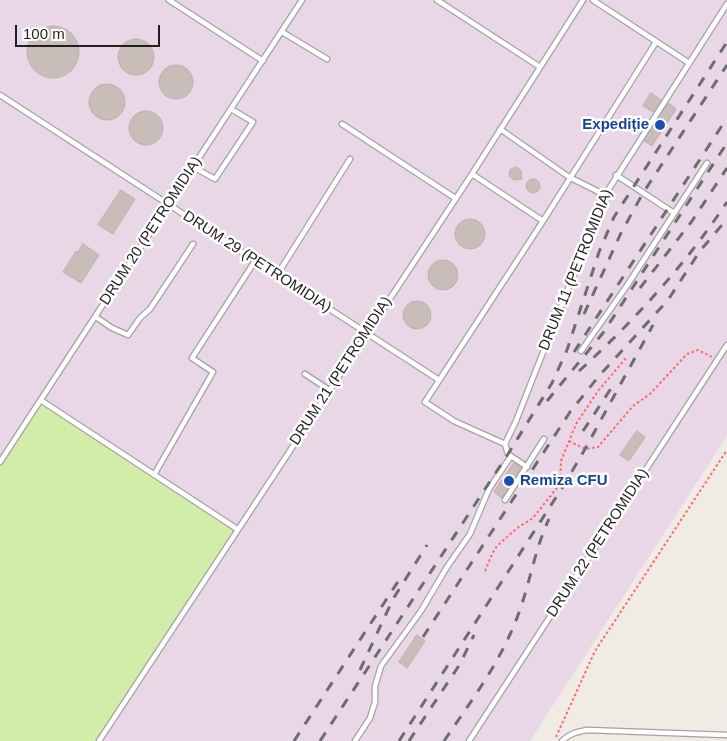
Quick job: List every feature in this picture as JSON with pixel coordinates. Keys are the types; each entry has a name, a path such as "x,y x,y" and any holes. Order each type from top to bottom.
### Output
{"lane":[{"path":"168,0 263,61"},
{"name":"DRUM 20 (PETROMIDIA)","path":"0,462 42,401 302,0"},
{"path":"437,0 540,67"},
{"name":"DRUM 21 (PETROMIDIA)","path":"99,741 366,332 472,174 583,0"},
{"path":"593,0 690,63"},
{"name":"DRUM 11 (PETROMIDIA)","path":"505,444 605,195 727,4"},
{"path":"282,32 327,59"},
{"path":"527,467 508,454 505,444 454,421 425,402 543,221 569,177 656,42"},
{"name":"DRUM 29 (PETROMIDIA)","path":"0,95 439,380"},
{"path":"193,167 215,179 253,122 231,109"},
{"path":"342,124 455,198"},
{"path":"500,129 569,177 605,195"},
{"path":"277,275 350,159"},
{"path":"581,352 707,163"},
{"path":"472,174 543,221"},
{"path":"616,175 674,213"},
{"path":"96,317 112,328 128,335 140,318 150,309 193,244"},
{"path":"154,475 213,372 192,358 255,260"},
{"name":"DRUM 22 (PETROMIDIA)","path":"469,741 727,345"},
{"path":"305,374 329,390"},
{"path":"42,401 237,529"},
{"path":"505,500 544,438"},
{"path":"355,741 370,718 375,702 375,686 381,666 421,611 447,567 470,534 489,489 511,456"},
{"path":"562,741 575,732 587,730 727,735"}],"path":[{"path":"569,441 585,449 598,447 634,406 650,394 692,351 704,352 717,360"},
{"path":"485,571 497,546 517,528 533,518 560,484 561,461 576,424 598,391 626,358"},
{"path":"554,741 595,651 727,450"}],"shaded area":[{"path":"0,0 727,0 727,436 530,741 0,741"}],"green space":[{"path":"42,401 237,529 99,741 0,741 0,464"}],"building":[{"path":"48,26 58,26 72,33 79,47 79,57 72,71 58,78 48,78 38,74 31,67 27,57 27,47 31,37 38,30"},
{"path":"136,39 149,44 154,57 149,70 136,75 123,70 118,57 123,44"},
{"path":"176,65 183,66 188,70 192,75 192,89 188,94 183,98 176,99 169,98 164,94 160,89 159,82 160,75 164,70 169,66"},
{"path":"107,84 119,90 125,102 119,114 107,120 95,114 89,102 95,90"},
{"path":"651,93 661,100 653,112 643,106"},
{"name":"Expediție","path":"669,103 676,109 652,146 644,141"},
{"path":"146,111 153,112 158,116 162,121 162,135 158,140 153,144 146,145 139,144 134,140 130,135 129,128 130,121 134,116 139,112"},
{"path":"516,167 521,170 522,179 514,180 509,176 510,170"},
{"path":"533,179 538,181 540,186 538,191 533,193 528,191 526,186 528,181"},
{"path":"121,190 135,199 113,234 98,225"},
{"path":"470,219 481,223 485,234 481,245 470,249 459,245 455,234 459,223"},
{"path":"83,244 99,255 81,283 63,272 76,251 78,252"},
{"path":"443,260 449,261 457,269 457,281 449,289 443,290 437,289 429,281 428,275 429,269 437,261"},
{"path":"417,301 427,305 431,315 427,325 417,329 407,325 403,315 407,305"},
{"path":"637,431 645,437 629,461 620,455"},
{"name":"Remiza CFU","path":"514,463 521,468 502,498 494,492"},
{"path":"417,635 425,641 407,668 399,662"}],"railway":[{"path":"320,741 508,454 552,383 567,350 599,252 614,217 727,42"},
{"path":"584,314 621,233 643,193 727,65"},
{"path":"574,352 727,118"},
{"path":"547,401 603,333 727,143"},
{"path":"640,288 692,221 727,168"},
{"path":"579,371 620,332 677,270 727,202"},
{"path":"423,637 570,412 599,376 668,300 700,251 727,219"},
{"path":"399,741 564,485 653,325"},
{"path":"583,431 612,387"},
{"path":"444,741 482,685 507,641 524,599 539,545 549,519"},
{"path":"360,670 393,599 427,545"},
{"path":"294,741 399,580"},
{"path":"409,741 460,664 474,635"}],"place":[{"name":"Expediție","path":"660,125"},
{"name":"Remiza CFU","path":"509,481"}]}
